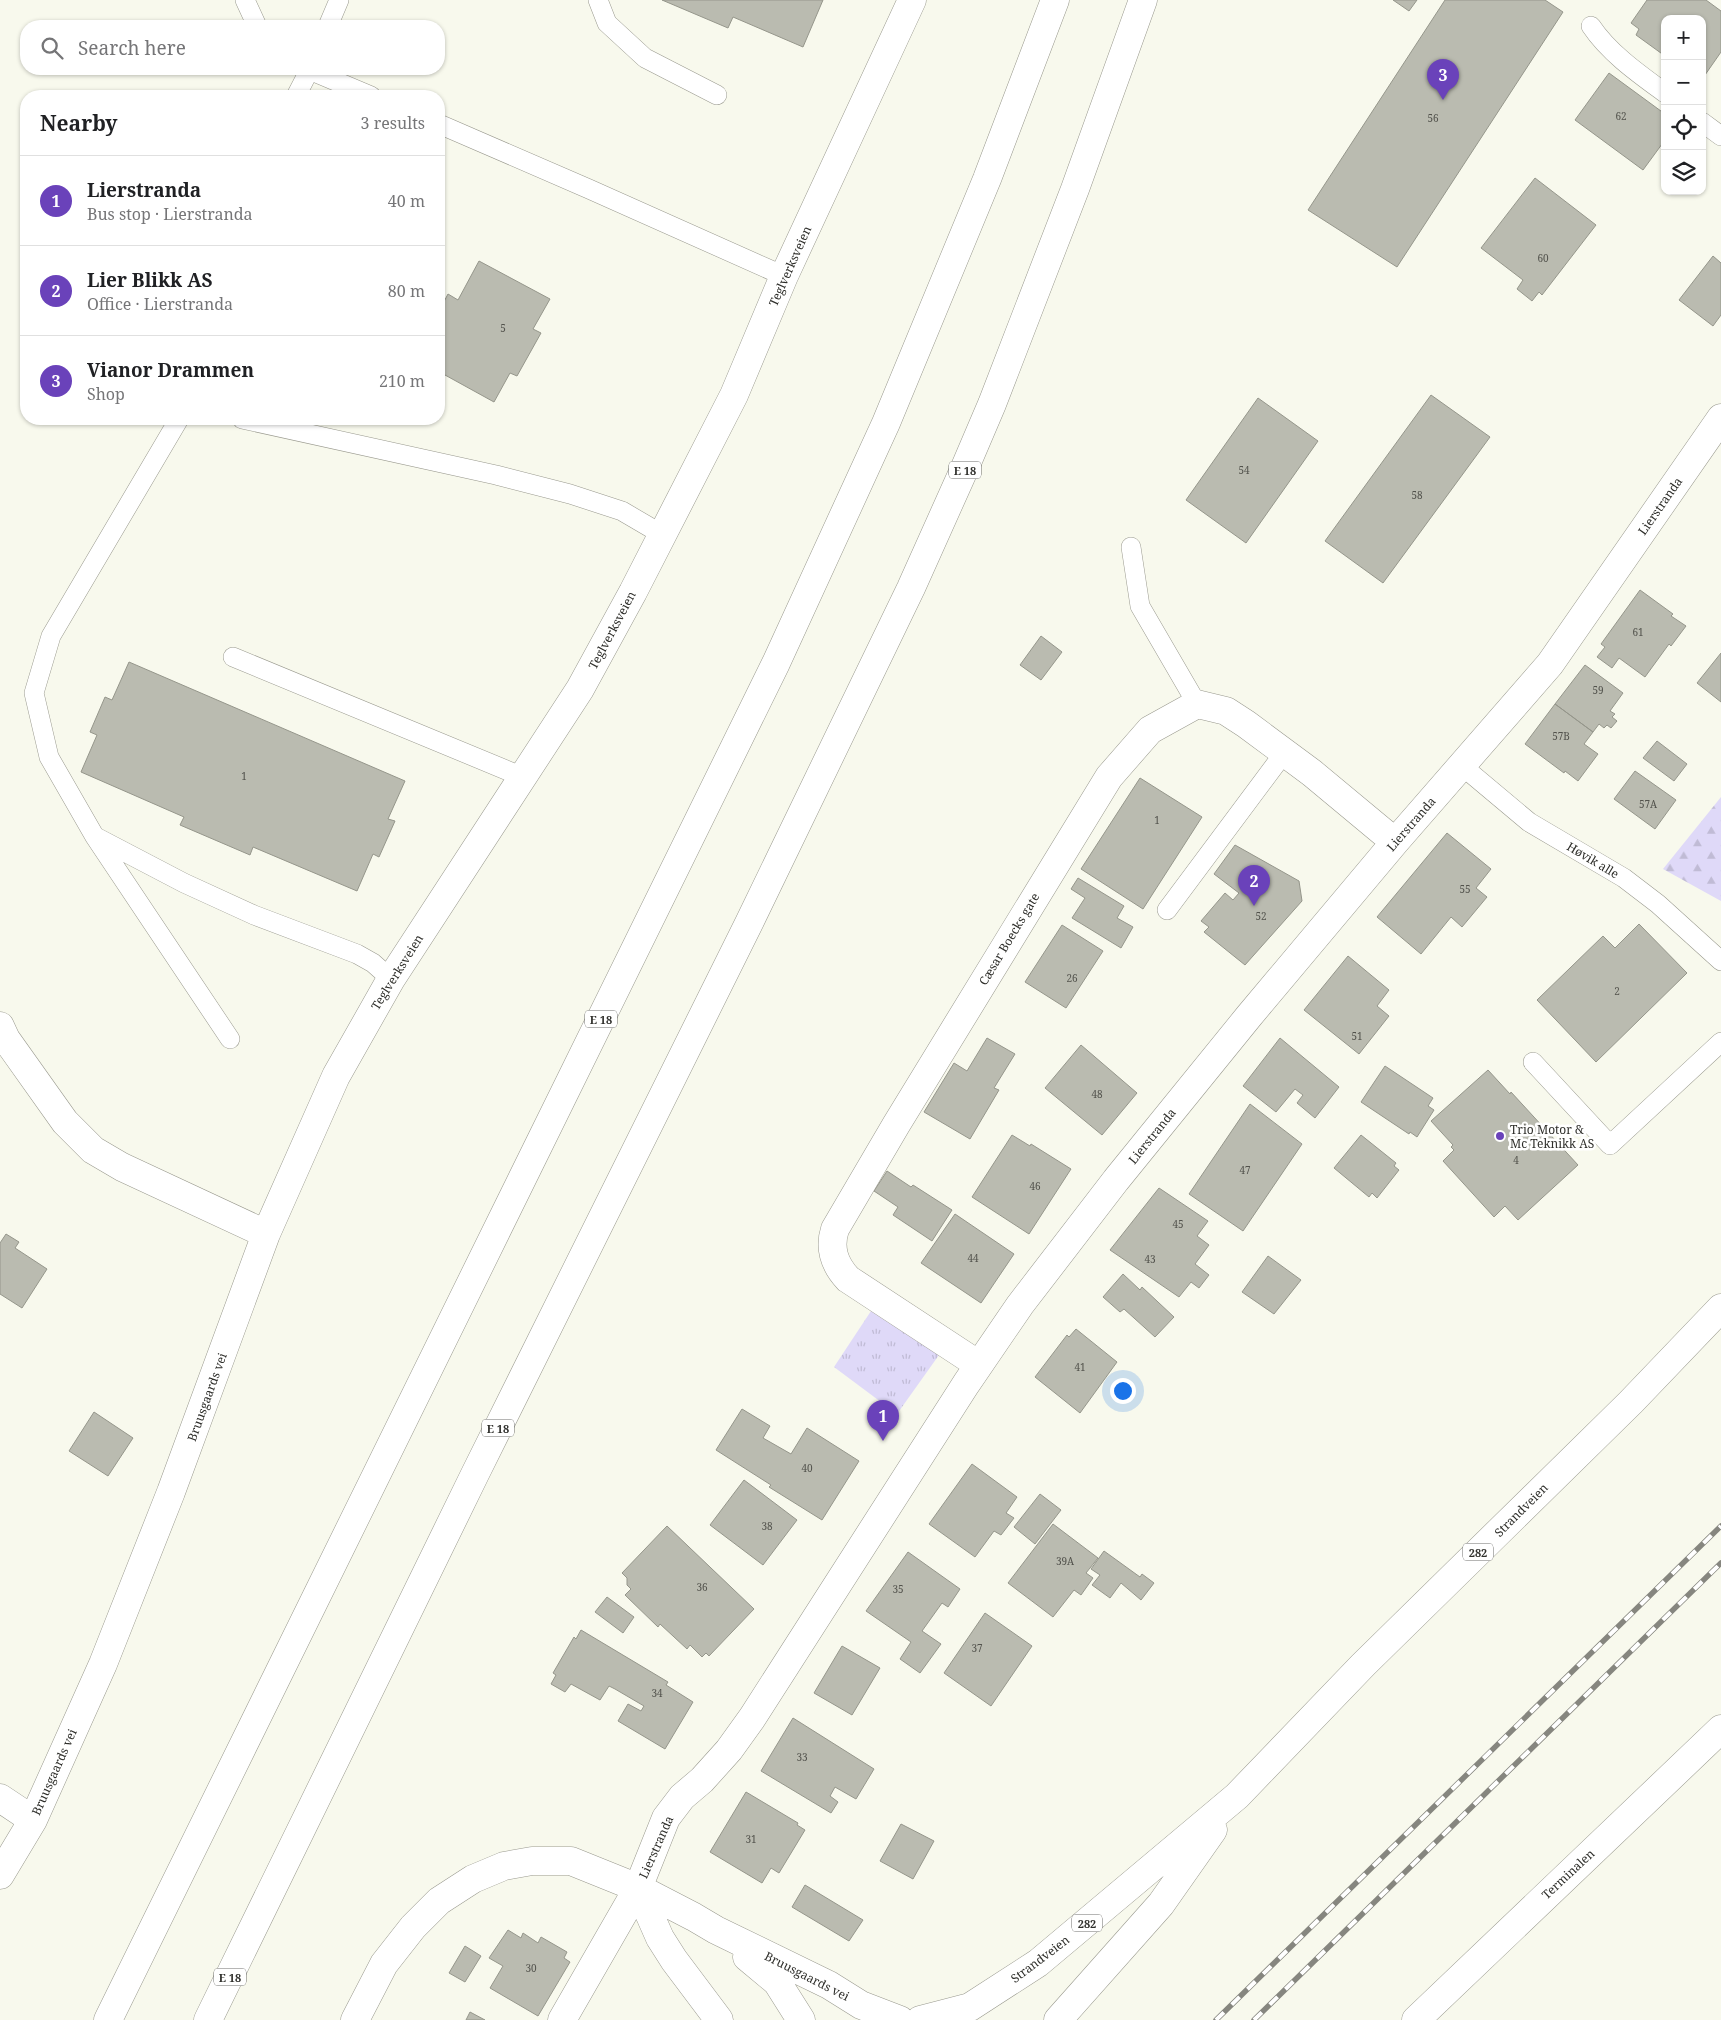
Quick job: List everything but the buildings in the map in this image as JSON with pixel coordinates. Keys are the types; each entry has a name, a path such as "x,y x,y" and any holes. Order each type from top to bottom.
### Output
{"main road":[{"name":"Teglverksveien","path":"266,1234 336,1076 391,979 580,689 663,535 734,395 784,276 912,0"},
{"name":"E 18","path":"108,2020 776,663 886,423 987,179 1055,0"},
{"name":"E 18","path":"208,2020 749,923 915,579 964,472 992,404 1075,189 1143,0"},
{"name":"Lierstranda","path":"562,2020 638,1888 666,1818 682,1797 702,1780 729,1750 752,1718 1020,1304 1116,1180 1248,1016 1395,842 1530,689 1559,652 1721,418"},
{"path":"1197,704 1226,711 1312,773 1395,842"},
{"name":"Cæsar Boecks gate","path":"979,1365 840,1272 832,1253 831,1242 835,1229 896,1125 1108,777 1150,730 1197,704"},
{"path":"0,1026 6,1038 65,1122 93,1150 122,1167 266,1234"},
{"name":"Bruusgaards vei","path":"0,1875 33,1820 103,1664 171,1492 266,1234"},
{"name":"Strandveien","path":"920,2020 970,2007 1038,1963 1237,1796 1363,1665 1631,1402 1721,1308"},
{"name":"Terminalen","path":"1416,2020 1721,1729"},
{"name":"Strandveien","path":"1058,2020 1161,1904 1237,1796"},
{"path":"0,1798 33,1820"},
{"name":"Bruusgaards vei","path":"355,2020 384,1964 413,1927 439,1901 473,1879 504,1866 532,1861 572,1861 638,1888 716,1930 829,1985 861,2005 900,2020"},
{"path":"638,1888 660,1938 719,2020"},
{"name":"Bruusgaards vei","path":"716,1930 777,1982 801,2020"},
{"name":"E 18","path":"217,2020 251,1934"}],"lane":[{"path":"245,0 254,20"},
{"path":"331,20 339,0"},
{"path":"598,0 607,23 645,58 717,95"},
{"path":"1592,26 1599,38 1643,77 1661,90"},
{"path":"299,90 306,75"},
{"path":"323,75 357,90"},
{"path":"1706,125 1721,136"},
{"path":"445,127 784,276"},
{"path":"175,425 50,636 34,693 49,757 95,837 230,1039"},
{"path":"270,425 496,474 570,494 622,511 663,535"},
{"path":"1131,547 1140,606 1197,704"},
{"path":"233,656 522,777"},
{"path":"1167,910 1284,753"},
{"name":"Høvik alle","path":"1461,766 1530,822 1624,878 1651,899 1721,961"},
{"path":"95,837 184,883 254,915 357,954 373,963 391,979"},
{"path":"1533,1062 1610,1145 1721,1042"}],"green space":[{"path":"1721,797 1721,901 1663,869"},
{"path":"871,1311 939,1355 897,1414 834,1367"}],"railway":[{"path":"1216,2020 1721,1526"},
{"path":"1254,2020 1721,1563"}],"place":[{"name":"Vianor Drammen","path":"1443,100"},
{"name":"Lier Blikk AS","path":"1254,906"},
{"name":"Trio Motor & Mc Teknikk AS","path":"1500,1136"},
{"name":"Lierstranda","path":"883,1441"}]}
